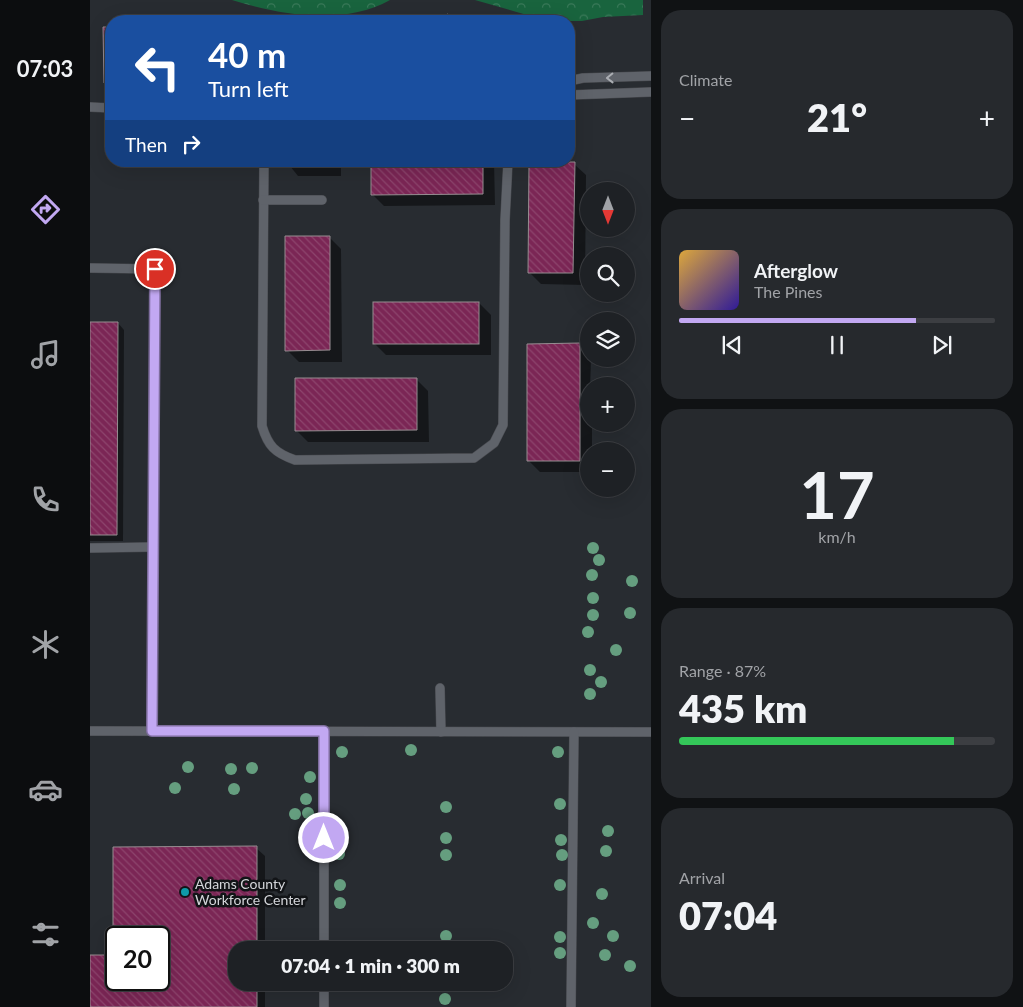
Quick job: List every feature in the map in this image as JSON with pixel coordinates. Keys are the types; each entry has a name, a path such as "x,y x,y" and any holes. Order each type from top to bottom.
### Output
{"lane":[{"path":"575,80 650,76"},
{"path":"575,95 650,92"},
{"path":"90,107 105,108"},
{"path":"264,167 262,426 271,448 280,455 295,460 474,458 494,443 502,425 505,220 508,167"},
{"path":"263,200 322,200"},
{"path":"90,268 155,269 152,731"},
{"path":"90,548 153,547"},
{"path":"440,688 441,732"},
{"path":"90,731 650,732"},
{"path":"324,731 324,941"},
{"path":"571,1007 574,732"},
{"path":"324,991 324,1007"}],"green space":[{"path":"232,0 390,0 372,8 353,13 312,15 270,10"},
{"path":"475,0 643,0 643,15 603,17 575,21 575,15 527,15"}],"building":[{"path":"103,27 105,27 105,83"},
{"path":"371,167 483,167 483,194 371,195"},
{"path":"529,167 575,167 573,273 528,273"},
{"path":"285,236 330,236 330,350 285,351"},
{"path":"373,302 479,302 479,344 373,344"},
{"path":"90,322 118,322 117,535 90,535"},
{"path":"580,343 580,461 527,461 527,344"},
{"path":"295,378 417,378 417,430 295,431"},
{"name":"Adams County Workforce Center","path":"257,846 257,941 228,941 228,991 257,991 257,1007 90,1007 90,955 105,955 105,991 170,991 170,926 113,926 113,847"}],"place":[{"name":"Adams County Workforce Center","path":"185,892"}],"route":[{"path":"155,269 152,731 324,731 324,838"}]}
